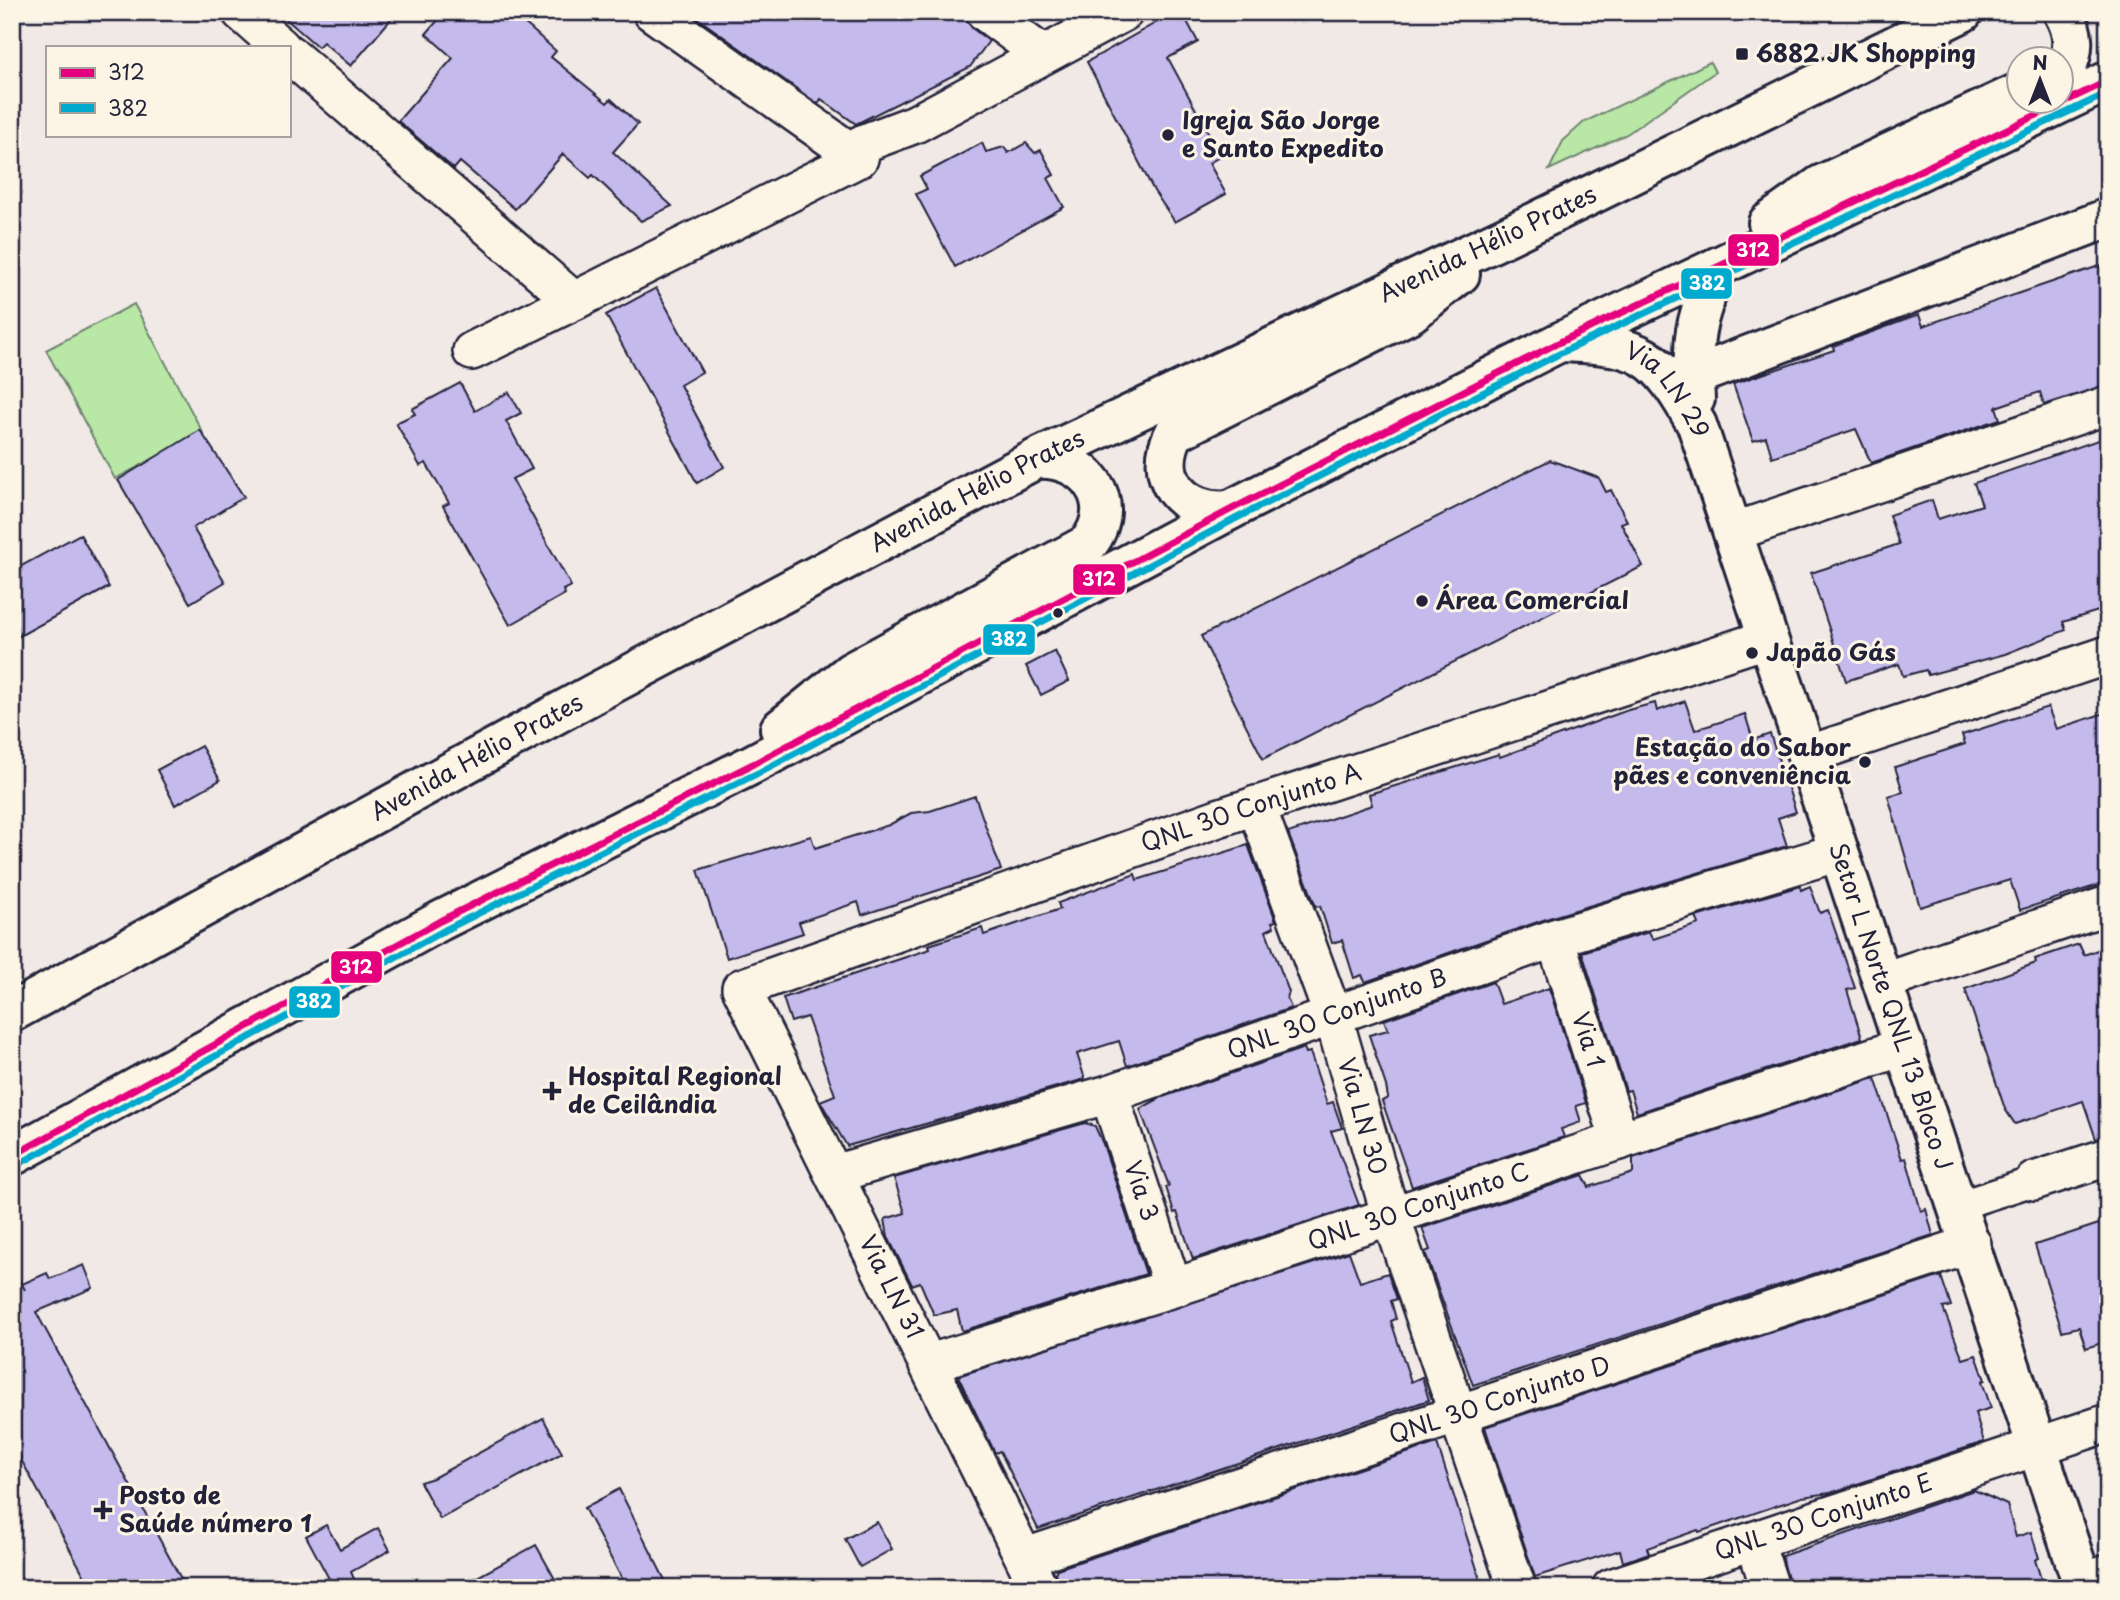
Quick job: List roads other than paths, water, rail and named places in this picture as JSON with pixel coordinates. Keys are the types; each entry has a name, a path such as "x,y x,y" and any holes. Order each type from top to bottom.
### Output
{"main road":[{"name":"Avenida Hélio Prates","path":"12,1012 593,694 1036,459 1511,234 1963,12"},
{"path":"2063,12 2072,33 2073,46"},
{"path":"12,1156 440,921 718,779 753,764 1230,509 1560,342 2108,81"},
{"path":"1702,275 1821,185 2004,100"},
{"path":"1694,376 2108,218"},
{"path":"1230,509 1202,509 1178,493 1168,474 1166,456 1175,432 1411,313 1511,234"},
{"name":"Via LN 29","path":"1697,425 1692,340 1702,275"},
{"name":"Via LN 29","path":"1560,342 1628,348 1646,356 1658,365 1675,386 1697,425"},
{"name":"Setor L Norte QNL 13 Bloco J","path":"1697,425 1766,639 1972,1244 2036,1449 2091,1581"},
{"path":"718,779 851,672 1088,544 1102,520 1098,493 1073,465 1048,458 1036,459"}],"street":[{"path":"241,12 280,46"},
{"path":"652,12 859,158"},
{"path":"985,12 1042,54"},
{"path":"859,158 862,144 915,124 1124,12"},
{"path":"290,55 574,301"},
{"path":"472,351 859,158"},
{"path":"1733,532 2108,405"},
{"name":"QNL 30 Conjunto A","path":"741,988 1256,805 1766,639"},
{"path":"1807,755 2108,655"},
{"name":"Via LN 30","path":"1256,805 1333,1016 1391,1217 1517,1588"},
{"name":"QNL 30 Conjunto B","path":"834,1174 1109,1094 1555,938 1839,852"},
{"path":"1884,981 2108,905"},
{"name":"Via 1","path":"1555,938 1620,1140"},
{"name":"Via LN 31","path":"741,988 1033,1572"},
{"name":"QNL 30 Conjunto C","path":"930,1363 1391,1217 1906,1046"},
{"name":"Via 3","path":"1109,1094 1173,1287"},
{"path":"1957,1206 2108,1157"},
{"name":"QNL 30 Conjunto D","path":"1033,1572 1459,1415 1972,1244"},
{"name":"QNL 30 Conjunto E","path":"1611,1588 2108,1423"},
{"path":"1755,1542 1770,1588"}],"place":[{"name":"6882 JK Shopping","path":"1742,54"},
{"name":"Igreja São Jorge e Santo Expedito","path":"1168,135"},
{"name":"Área Comercial","path":"1422,601"},
{"name":"Japão Gás","path":"1752,653"},
{"name":"Estação do Sabor pães e conveniência","path":"1865,762"},
{"name":"Hospital Regional de Ceilândia","path":"552,1091"},
{"name":"Posto de Saúde número 1","path":"103,1510"}]}
